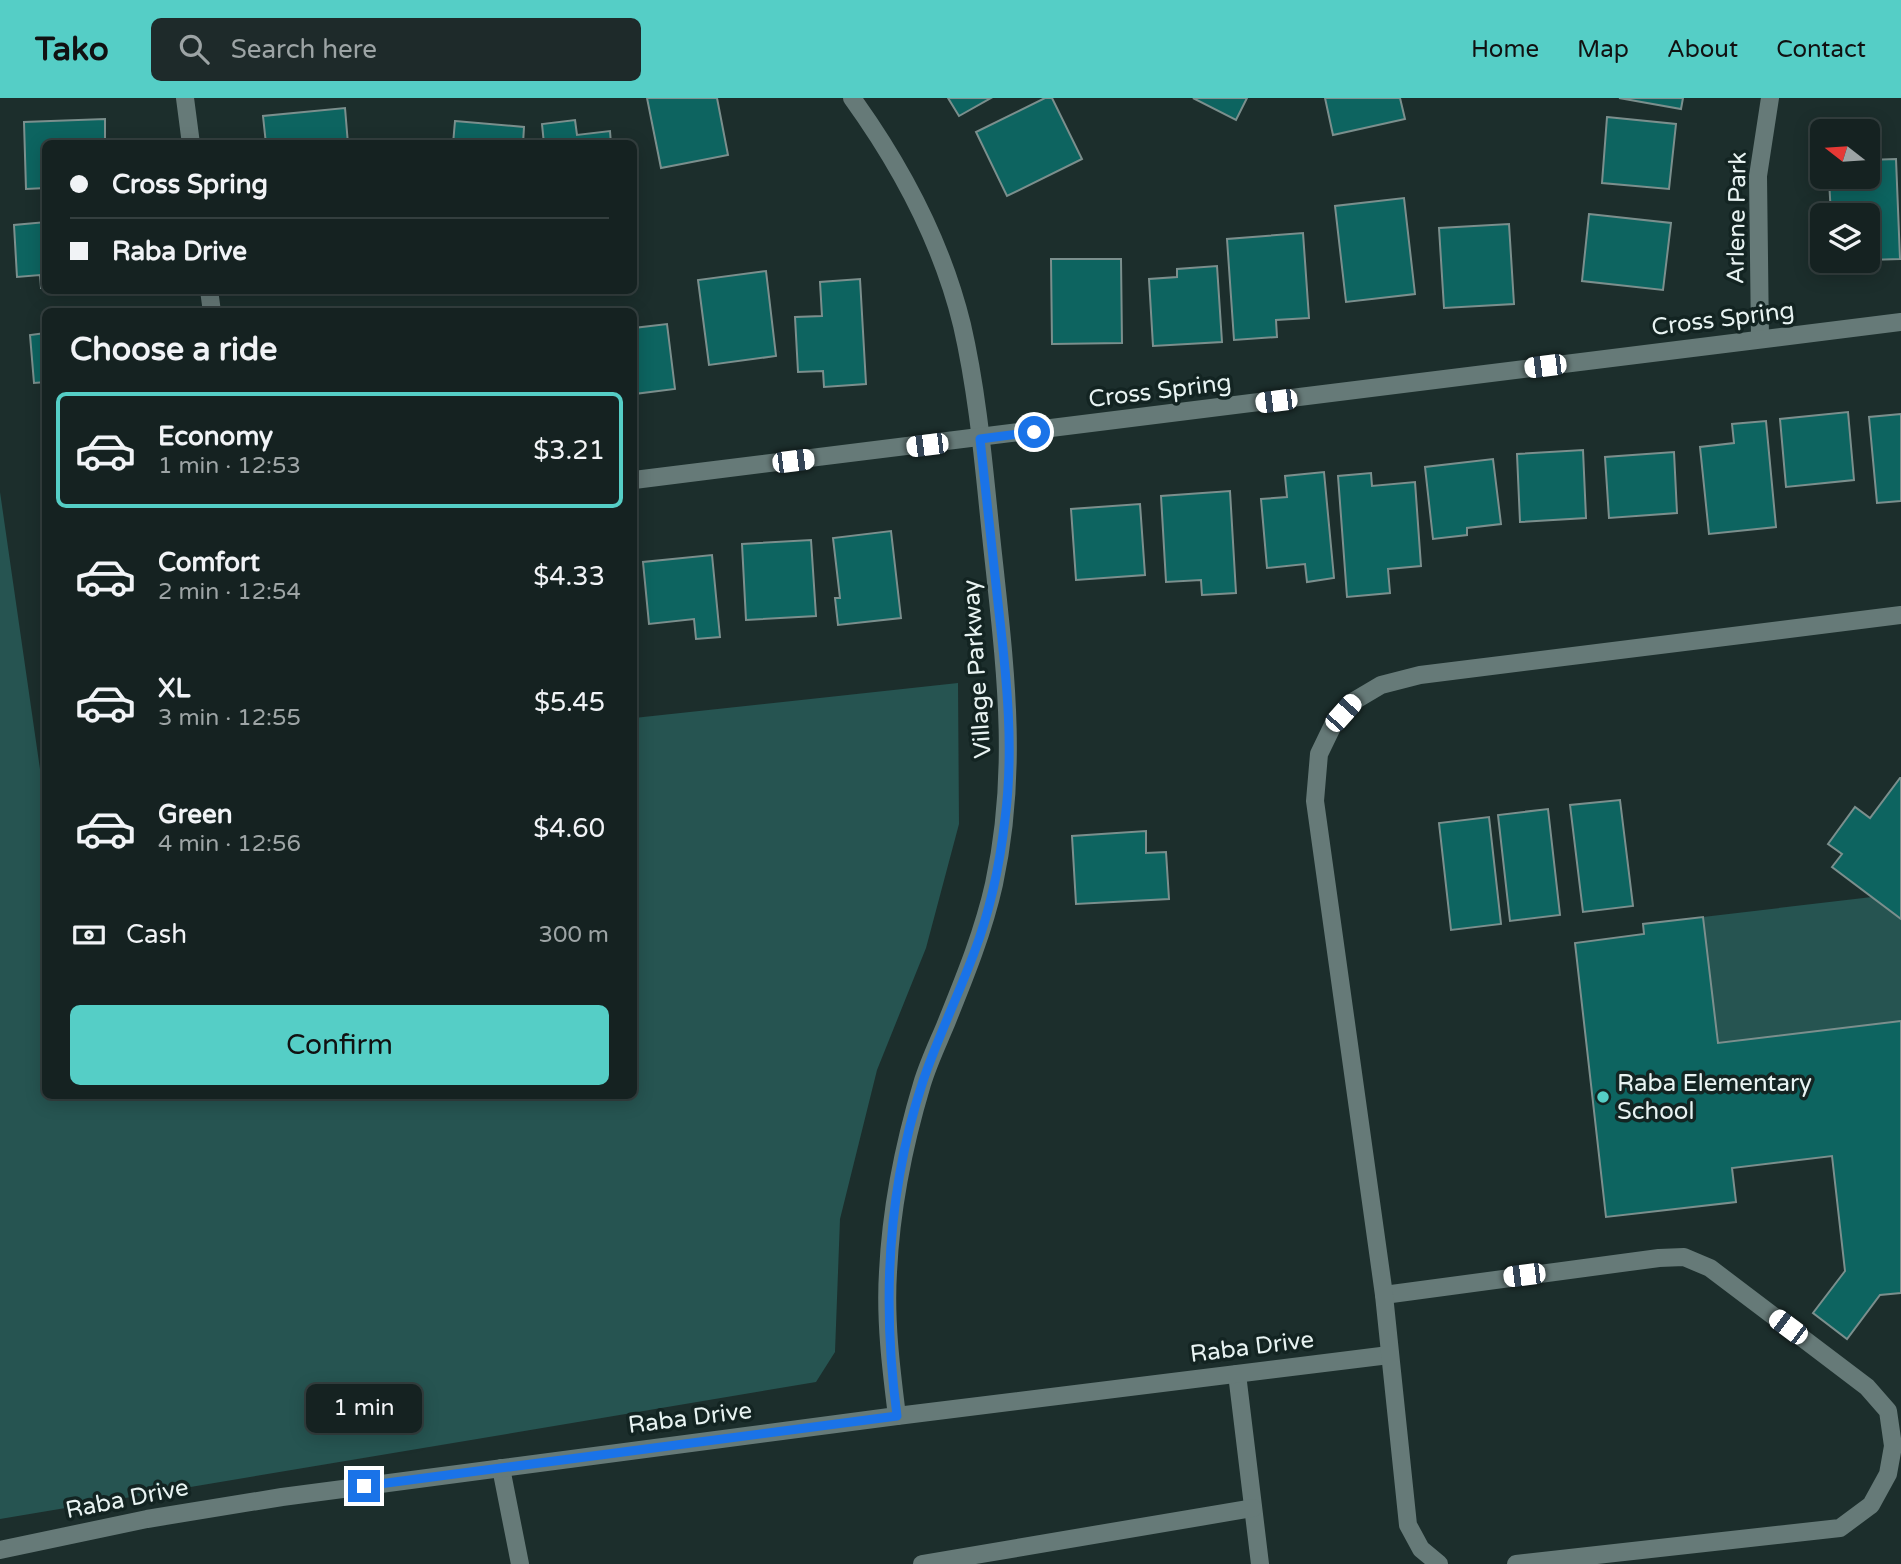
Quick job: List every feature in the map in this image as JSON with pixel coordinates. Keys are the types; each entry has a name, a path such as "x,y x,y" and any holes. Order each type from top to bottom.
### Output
{"street":[{"path":"185,98 190,140"},
{"name":"Village Parkway","path":"852,98 880,136 914,196 940,258 961,323 975,389 1007,682 1010,750 1006,817 994,884 975,950 923,1081 906,1146 894,1213 888,1273 890,1362 897,1416"},
{"name":"Arlene Park","path":"1760,339 1758,176 1770,98"},
{"name":"Cross Spring","path":"637,480 980,439 1901,322"},
{"path":"1439,1564 1421,1549 1408,1525 1384,1295 1315,801 1319,754 1333,724 1354,701 1381,685 1420,675 1901,615"},
{"path":"1384,1295 1659,1258 1684,1257 1710,1268 1867,1387 1888,1411 1893,1446 1888,1474 1871,1505 1840,1528 1516,1564"},
{"name":"Raba Drive","path":"0,1550 228,1505 897,1416 1389,1355"},
{"path":"1237,1374 1260,1564"},
{"path":"501,1468 520,1564"},
{"path":"922,1564 1253,1508"}],"shaded area":[{"path":"0,492 42,783 42,1099 637,1099 637,718 958,683 959,824 926,948 877,1070 840,1219 835,1352 816,1382 0,1519"},
{"path":"1872,897 1901,919 1901,1021 1718,1043 1703,917"}],"building":[{"path":"647,98 717,98 728,155 661,168"},
{"path":"948,98 991,98 959,116"},
{"path":"1045,98 1052,98 1082,159 1007,196 976,132"},
{"path":"1193,98 1247,98 1236,120"},
{"path":"1325,98 1400,98 1405,119 1333,135"},
{"path":"1619,98 1683,98 1681,109"},
{"path":"345,108 348,140 266,140 263,116"},
{"path":"1607,117 1676,124 1669,189 1602,183"},
{"path":"105,119 105,140 42,140 42,188 26,189 24,122"},
{"path":"575,120 577,135 610,131 611,140 544,140 542,124"},
{"path":"455,121 524,127 523,140 453,140"},
{"path":"1896,159 1900,259 1880,260 1880,203 1830,203 1830,189 1880,189 1880,160"},
{"path":"1404,198 1415,294 1346,302 1335,206"},
{"path":"1589,214 1671,223 1663,290 1582,281"},
{"path":"42,222 42,288 40,275 17,277 14,225"},
{"path":"1509,224 1514,304 1444,308 1439,228"},
{"path":"1303,233 1309,318 1276,320 1277,337 1234,340 1227,239"},
{"path":"1051,259 1121,259 1122,343 1052,344"},
{"path":"1217,266 1222,342 1153,346 1149,279 1177,277 1177,269"},
{"path":"766,271 776,356 709,365 698,280"},
{"path":"860,279 866,384 824,387 823,371 798,372 795,317 822,316 820,282"},
{"path":"667,324 675,389 637,394 637,328"},
{"path":"42,334 42,382 34,383 30,335"},
{"path":"1848,412 1854,480 1786,487 1780,419"},
{"path":"1901,414 1901,501 1877,503 1869,417"},
{"path":"1766,421 1776,527 1709,534 1700,447 1734,443 1732,424"},
{"path":"1583,450 1586,518 1520,522 1517,454"},
{"path":"1674,452 1677,513 1609,518 1605,457"},
{"path":"1493,459 1501,524 1467,528 1467,535 1433,539 1425,467"},
{"path":"1324,472 1334,578 1307,582 1305,564 1267,568 1261,499 1287,497 1285,476"},
{"path":"1371,473 1372,486 1415,482 1421,566 1388,569 1390,593 1347,597 1338,476"},
{"path":"1230,491 1236,593 1202,595 1201,580 1166,582 1161,496"},
{"path":"1140,504 1145,575 1076,580 1071,509"},
{"path":"891,531 901,618 838,625 835,598 840,598 833,538"},
{"path":"811,540 816,616 746,620 742,544"},
{"path":"712,555 720,637 696,639 694,619 649,624 643,562"},
{"path":"1900,778 1901,919 1832,867 1842,854 1828,844 1855,807 1870,818"},
{"path":"1620,800 1633,906 1583,912 1570,805"},
{"path":"1548,809 1560,915 1510,921 1498,815"},
{"path":"1489,817 1501,924 1451,930 1439,823"},
{"path":"1146,831 1146,853 1166,852 1169,899 1076,904 1072,836"},
{"path":"1703,917 1718,1043 1901,1021 1901,1293 1880,1295 1847,1339 1813,1313 1845,1271 1832,1156 1732,1168 1736,1202 1606,1217 1575,943 1644,934 1643,924"}],"place":[{"name":"Raba Elementary School","path":"1603,1097"}],"route":[{"path":"364,1486 897,1416 890,1362 888,1273 894,1213 906,1146 923,1081 975,950 994,884 1006,817 1010,750 1007,682 980,439 1034,432"}]}
